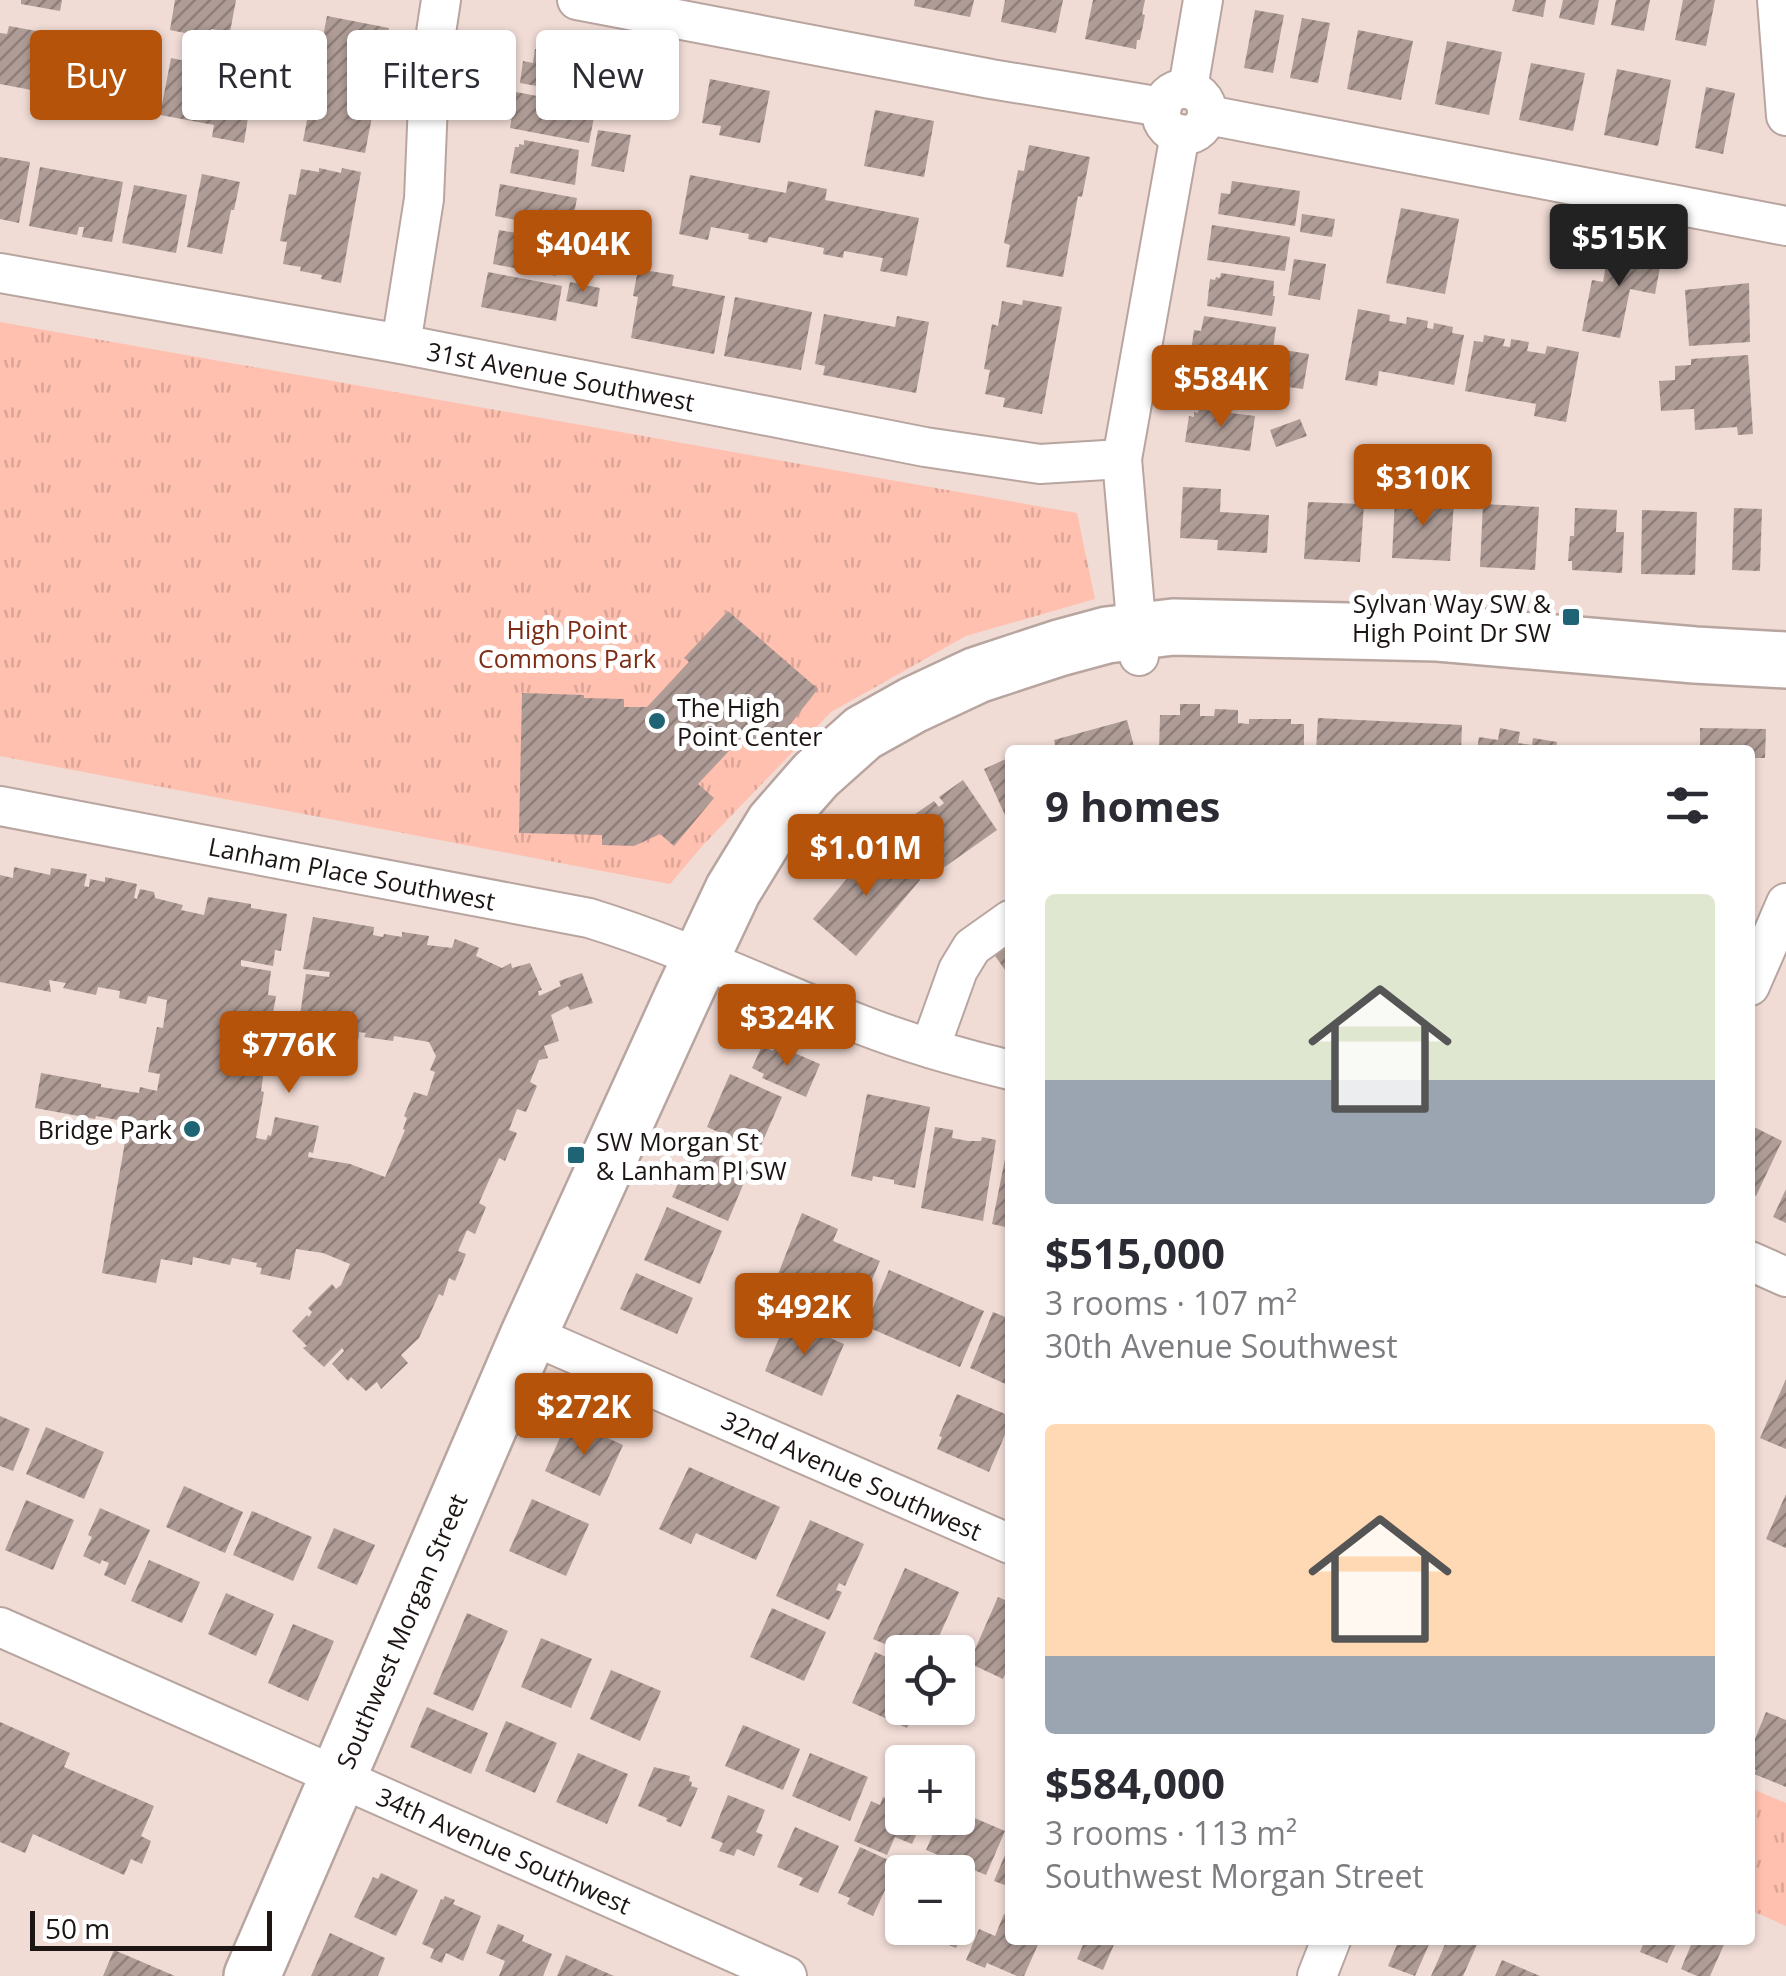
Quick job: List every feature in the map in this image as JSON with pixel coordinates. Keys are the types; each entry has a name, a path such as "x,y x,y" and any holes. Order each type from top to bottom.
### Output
{"street":[{"path":"401,344 424,199 428,79 441,0"},
{"path":"578,0 1786,226"},
{"path":"1137,644 1122,460 1203,0"},
{"path":"1778,0 1786,116"},
{"name":"31st Avenue Southwest","path":"0,273 401,344 924,447 1040,464 1122,460"},
{"name":"Southwest Morgan Street","path":"252,1976 530,1334 733,890 774,823 816,775 863,733 976,675 1059,648 1137,644 1179,627 1438,633 1786,660"},
{"name":"Lanham Place Southwest","path":"0,806 589,918 637,932 700,958"},
{"path":"1755,974 1786,903"},
{"path":"930,1048 958,970 972,947 1005,924"},
{"path":"700,958 863,1025 1005,1069"},
{"path":"1755,1263 1786,1277"},
{"name":"32nd Avenue Southwest","path":"530,1334 1005,1542"},
{"name":"34th Avenue Southwest","path":"0,1627 788,1976"},
{"path":"1317,1976 1329,1945"}],"green space":[{"name":"High Point Commons Park","path":"0,322 1077,513 1095,599 966,636 831,712 670,884 0,756"},
{"path":"1755,1790 1786,1803 1786,1926 1755,1912"}],"building":[{"path":"21,0 62,0 60,11 21,4"},
{"path":"175,0 236,0 230,30 170,30"},
{"path":"915,0 974,0 970,17 914,6"},
{"path":"1005,0 1063,0 1056,33 1001,22"},
{"path":"1093,0 1145,0 1136,49 1085,39"},
{"path":"1515,0 1546,0 1543,17 1512,11"},
{"path":"1563,0 1599,0 1594,25 1559,18"},
{"path":"1616,0 1650,0 1644,31 1611,25"},
{"path":"1683,0 1715,0 1706,46 1675,40"},
{"path":"1255,10 1284,15 1273,73 1244,68"},
{"path":"327,16 389,28 347,30 347,120 371,120 365,153 303,141 307,120 327,120"},
{"path":"1302,18 1330,23 1318,83 1290,78"},
{"path":"9,26 31,30 30,90 0,84 0,33 7,34"},
{"path":"1358,30 1413,41 1401,100 1347,89"},
{"path":"1447,41 1502,52 1489,115 1435,104"},
{"path":"535,49 536,86 520,83 523,61 533,63"},
{"path":"171,58 182,60 182,119 162,115"},
{"path":"1531,63 1585,73 1573,131 1519,120"},
{"path":"1617,69 1671,80 1658,146 1604,135"},
{"path":"710,79 770,91 760,143 719,135 721,126 702,123"},
{"path":"1706,87 1735,93 1723,154 1695,148"},
{"path":"516,92 536,96 536,120 593,120 589,143 510,128 511,120 516,120"},
{"path":"875,110 934,121 924,177 864,166"},
{"path":"187,120 248,120 244,143 212,137 214,125"},
{"path":"598,130 631,135 624,172 591,166"},
{"path":"524,140 579,150 575,185 510,173 515,147 524,145"},
{"path":"1029,145 1090,157 1082,197 1078,196 1063,277 1006,267 1010,245 1004,243 1018,170 1024,171"},
{"path":"0,157 30,162 19,223 0,219"},
{"path":"40,167 123,182 112,242 82,237 84,227 79,227 77,235 29,226"},
{"path":"319,168 361,172 341,283 283,264 287,242 280,241 289,194 296,195 301,169 319,172"},
{"path":"202,174 240,182 222,254 187,247"},
{"path":"690,175 786,193 788,181 827,189 825,200 919,218 907,276 880,271 883,258 844,251 843,258 823,254 824,248 769,237 767,243 748,239 749,234 711,227 708,240 679,234"},
{"path":"1232,181 1300,191 1295,226 1218,214 1221,193 1230,194"},
{"path":"500,184 577,198 571,230 495,216"},
{"path":"134,185 187,195 176,253 122,243"},
{"path":"1401,208 1459,219 1445,294 1386,283"},
{"path":"1302,214 1335,219 1332,237 1300,232"},
{"path":"581,221 612,227 605,261 575,256"},
{"path":"1212,225 1290,237 1285,271 1207,260"},
{"path":"499,230 562,241 556,276 493,264"},
{"path":"1610,246 1662,256 1655,294 1630,289 1620,338 1582,331 1592,280 1603,282"},
{"path":"1294,259 1326,264 1320,300 1288,295"},
{"path":"638,269 674,275 672,286 725,296 714,354 631,338"},
{"path":"488,272 562,286 556,321 481,307"},
{"path":"1221,273 1274,281 1272,316 1207,306 1210,279 1220,278"},
{"path":"570,282 600,288 597,307 566,301"},
{"path":"1749,283 1750,342 1689,346 1685,290"},
{"path":"735,297 812,312 801,370 724,356"},
{"path":"1023,300 1062,307 1042,414 1003,407 1005,398 985,394 990,370 984,369 992,324 998,326 1002,301 1022,305"},
{"path":"1358,309 1390,315 1389,321 1406,324 1407,317 1428,321 1427,328 1433,329 1434,323 1453,327 1452,333 1464,335 1454,385 1379,371 1377,386 1345,380"},
{"path":"824,314 895,327 897,316 929,322 916,393 823,375 825,366 815,364"},
{"path":"1204,316 1276,327 1271,363 1191,351 1194,330 1201,331"},
{"path":"1484,335 1505,339 1503,346 1510,347 1511,339 1529,342 1527,351 1545,354 1547,346 1579,352 1566,422 1534,416 1536,404 1465,391 1474,341 1483,342"},
{"path":"1278,349 1309,354 1303,389 1273,385"},
{"path":"1748,355 1753,434 1738,435 1737,427 1695,430 1694,409 1661,411 1659,381 1675,380 1675,366 1691,365 1691,359"},
{"path":"1199,362 1266,372 1261,407 1182,395 1186,372 1197,373"},
{"path":"1199,409 1255,416 1250,451 1185,442 1189,416 1194,417"},
{"path":"1300,419 1307,436 1276,447 1270,430"},
{"path":"1183,487 1221,489 1220,512 1269,515 1267,553 1217,550 1218,540 1180,538"},
{"path":"1395,498 1454,501 1450,561 1392,558"},
{"path":"1308,502 1364,504 1360,562 1304,559"},
{"path":"1483,504 1539,507 1535,570 1480,567"},
{"path":"1575,508 1617,510 1616,532 1624,532 1622,573 1572,570 1572,561 1568,561"},
{"path":"1734,508 1762,509 1760,571 1732,570"},
{"path":"1642,510 1697,512 1695,575 1641,574"},
{"name":"The High Point Center","path":"728,611 818,689 770,750 763,743 759,748 744,735 698,784 714,798 674,846 660,834 634,846 602,845 602,835 519,833 522,693 624,699 624,707 647,707 689,662 684,658"},
{"path":"1180,704 1200,704 1200,716 1214,716 1215,709 1238,710 1238,723 1249,724 1249,719 1291,719 1291,724 1304,724 1304,745 1159,745 1160,715 1180,715"},
{"path":"1318,718 1462,725 1461,745 1316,745"},
{"path":"1127,720 1134,745 1055,745 1054,740"},
{"path":"1500,728 1520,732 1518,743 1532,745 1478,745 1479,737 1498,740"},
{"path":"1700,728 1766,729 1765,758 1755,758 1755,745 1700,745"},
{"path":"1533,738 1557,745 1532,745"},
{"path":"1005,759 1005,815 984,769"},
{"path":"963,780 997,830 929,878 895,828 934,801 939,807 944,803 939,797"},
{"path":"877,843 920,880 856,956 813,919"},
{"name":"Bridge Park","path":"14,867 50,875 51,868 87,874 84,886 89,887 90,879 105,882 105,877 137,884 134,898 137,899 140,889 154,892 155,898 183,905 181,910 204,915 208,897 287,914 281,951 275,950 273,966 241,960 241,966 271,971 268,995 276,996 271,1025 263,1024 259,1049 267,1050 256,1138 266,1140 271,1136 275,1117 319,1126 313,1153 309,1152 308,1157 350,1164 385,1177 405,1130 404,1116 414,1092 427,1096 436,1056 429,1042 394,1036 393,1041 364,1037 366,1033 359,1032 358,1040 298,1029 306,974 329,977 330,972 303,969 313,917 374,927 373,935 383,937 402,937 402,932 429,936 427,945 452,948 455,939 479,948 476,956 502,968 511,963 512,968 530,963 542,990 538,991 539,996 561,986 559,981 582,973 593,1003 570,1010 568,1006 551,1015 559,1041 544,1046 548,1058 539,1060 530,1082 537,1086 526,1112 517,1109 509,1130 517,1133 505,1161 499,1158 479,1203 486,1207 475,1234 467,1230 458,1251 466,1254 455,1281 449,1278 419,1338 401,1355 408,1363 381,1389 377,1382 366,1391 351,1377 348,1381 332,1364 344,1351 342,1348 324,1367 303,1348 307,1346 292,1331 309,1317 312,1312 308,1308 332,1284 336,1289 341,1285 350,1264 323,1253 296,1249 290,1280 260,1274 262,1268 256,1267 257,1263 232,1258 230,1265 193,1257 192,1265 161,1259 156,1283 102,1273 128,1125 134,1123 35,1108 41,1073 139,1093 140,1087 157,1091 160,1074 148,1072 157,1027 163,1028 167,1000 148,996 146,1004 119,998 120,991 98,987 96,995 63,988 66,983 49,980 51,992 0,982 0,875 13,878"},
{"path":"1005,943 1005,970 993,953"},
{"path":"776,1045 820,1064 806,1097 762,1078 764,1074 752,1068 762,1046 773,1051"},
{"path":"730,1074 782,1097 759,1150 707,1127"},
{"path":"867,1094 930,1107 915,1188 873,1176 872,1181 851,1176"},
{"path":"935,1127 953,1130 952,1138 996,1140 983,1221 921,1208"},
{"path":"1755,1128 1782,1141 1755,1196"},
{"path":"695,1144 750,1168 728,1221 672,1197"},
{"path":"1005,1159 1005,1227 992,1224"},
{"path":"1786,1189 1786,1223 1773,1217"},
{"path":"667,1207 722,1231 700,1284 644,1260"},
{"path":"802,1213 838,1229 833,1241 880,1261 856,1317 812,1298 815,1290 809,1297 775,1282"},
{"path":"889,1270 984,1311 960,1367 865,1326"},
{"path":"636,1273 693,1298 677,1334 620,1309"},
{"path":"993,1312 1005,1317 1005,1384 970,1368"},
{"path":"787,1319 844,1344 822,1396 765,1371"},
{"path":"1786,1379 1786,1449 1760,1438"},
{"path":"957,1394 1005,1414 1005,1435 989,1472 937,1449 942,1437 939,1436"},
{"path":"0,1416 30,1429 13,1471 0,1466"},
{"path":"568,1420 623,1445 600,1496 545,1471"},
{"path":"46,1427 104,1452 84,1499 26,1474"},
{"path":"689,1467 780,1507 756,1560 696,1533 691,1544 659,1529"},
{"path":"184,1486 243,1512 225,1553 166,1527"},
{"path":"1786,1494 1786,1548 1766,1539"},
{"path":"532,1499 589,1524 566,1576 509,1551"},
{"path":"26,1500 74,1520 53,1570 5,1550"},
{"path":"100,1508 150,1530 125,1585 104,1575 109,1563 102,1560 100,1564 83,1556"},
{"path":"252,1511 312,1537 293,1581 233,1555"},
{"path":"810,1520 864,1544 845,1586 839,1583 836,1590 842,1592 829,1620 776,1596"},
{"path":"334,1528 375,1545 357,1585 317,1568"},
{"path":"149,1560 200,1582 182,1623 131,1601"},
{"path":"905,1568 959,1592 940,1635 885,1635 885,1644 873,1639"},
{"path":"226,1593 274,1614 256,1656 208,1634"},
{"path":"998,1597 1005,1600 1003,1679 975,1666 975,1649"},
{"path":"772,1608 826,1632 804,1681 750,1657"},
{"path":"467,1613 508,1631 473,1711 433,1694"},
{"path":"293,1624 334,1641 308,1701 268,1683"},
{"path":"541,1638 592,1659 571,1708 521,1687"},
{"path":"875,1652 885,1656 885,1718 852,1703"},
{"path":"611,1670 661,1691 640,1741 590,1719"},
{"path":"427,1707 488,1733 471,1774 410,1747"},
{"path":"1766,1712 1786,1720 1786,1787 1755,1774 1755,1739"},
{"path":"506,1721 557,1743 535,1793 485,1771"},
{"path":"0,1722 70,1753 64,1767 154,1806 141,1836 151,1841 142,1864 131,1859 124,1875 33,1834 25,1853 0,1842"},
{"path":"743,1725 800,1749 783,1790 725,1766"},
{"path":"578,1753 628,1774 607,1824 556,1802"},
{"path":"810,1753 868,1777 850,1821 792,1796"},
{"path":"654,1767 690,1776 691,1786 698,1788 681,1827 638,1806"},
{"path":"728,1795 765,1810 756,1832 763,1835 754,1856 737,1849 734,1856 719,1851 723,1843 711,1838"},
{"path":"885,1798 885,1835 916,1835 912,1844 895,1837 887,1855 854,1841 871,1801 880,1805"},
{"path":"975,1818 1005,1831 986,1875 975,1870 975,1855 938,1855 926,1850 933,1835 975,1835"},
{"path":"795,1827 839,1846 818,1893 799,1885 803,1878 777,1867"},
{"path":"860,1847 885,1858 885,1890 873,1916 847,1904 850,1898 838,1893"},
{"path":"1005,1855 1005,1885 994,1881"},
{"path":"381,1873 418,1890 396,1936 354,1917 373,1877 378,1879"},
{"path":"445,1896 455,1900 453,1904 481,1916 463,1961 446,1953 442,1963 430,1958 434,1949 422,1944"},
{"path":"1004,1914 1005,1945 1038,1945 1024,1976 966,1960 979,1929 995,1936"},
{"path":"498,1924 524,1935 522,1941 552,1954 543,1976 499,1976 505,1961 486,1953"},
{"path":"330,1933 385,1958 378,1976 311,1976"},
{"path":"1083,1945 1114,1945 1103,1970 1077,1959"},
{"path":"1397,1945 1429,1945 1415,1976 1388,1966"},
{"path":"1445,1945 1477,1945 1463,1976 1431,1976"},
{"path":"1643,1945 1676,1945 1667,1963 1640,1952"},
{"path":"1691,1945 1724,1945 1710,1976 1697,1976 1681,1969"},
{"path":"114,1950 175,1976 103,1976"},
{"path":"566,1955 614,1976 557,1976"},
{"path":"1502,1960 1540,1976 1495,1976"}],"place":[{"name":"Sylvan Way SW & High Point Dr SW","path":"1571,617"},
{"name":"The High Point Center","path":"657,721"},
{"name":"Bridge Park","path":"192,1129"},
{"name":"SW Morgan St & Lanham Pl SW","path":"576,1155"}]}
